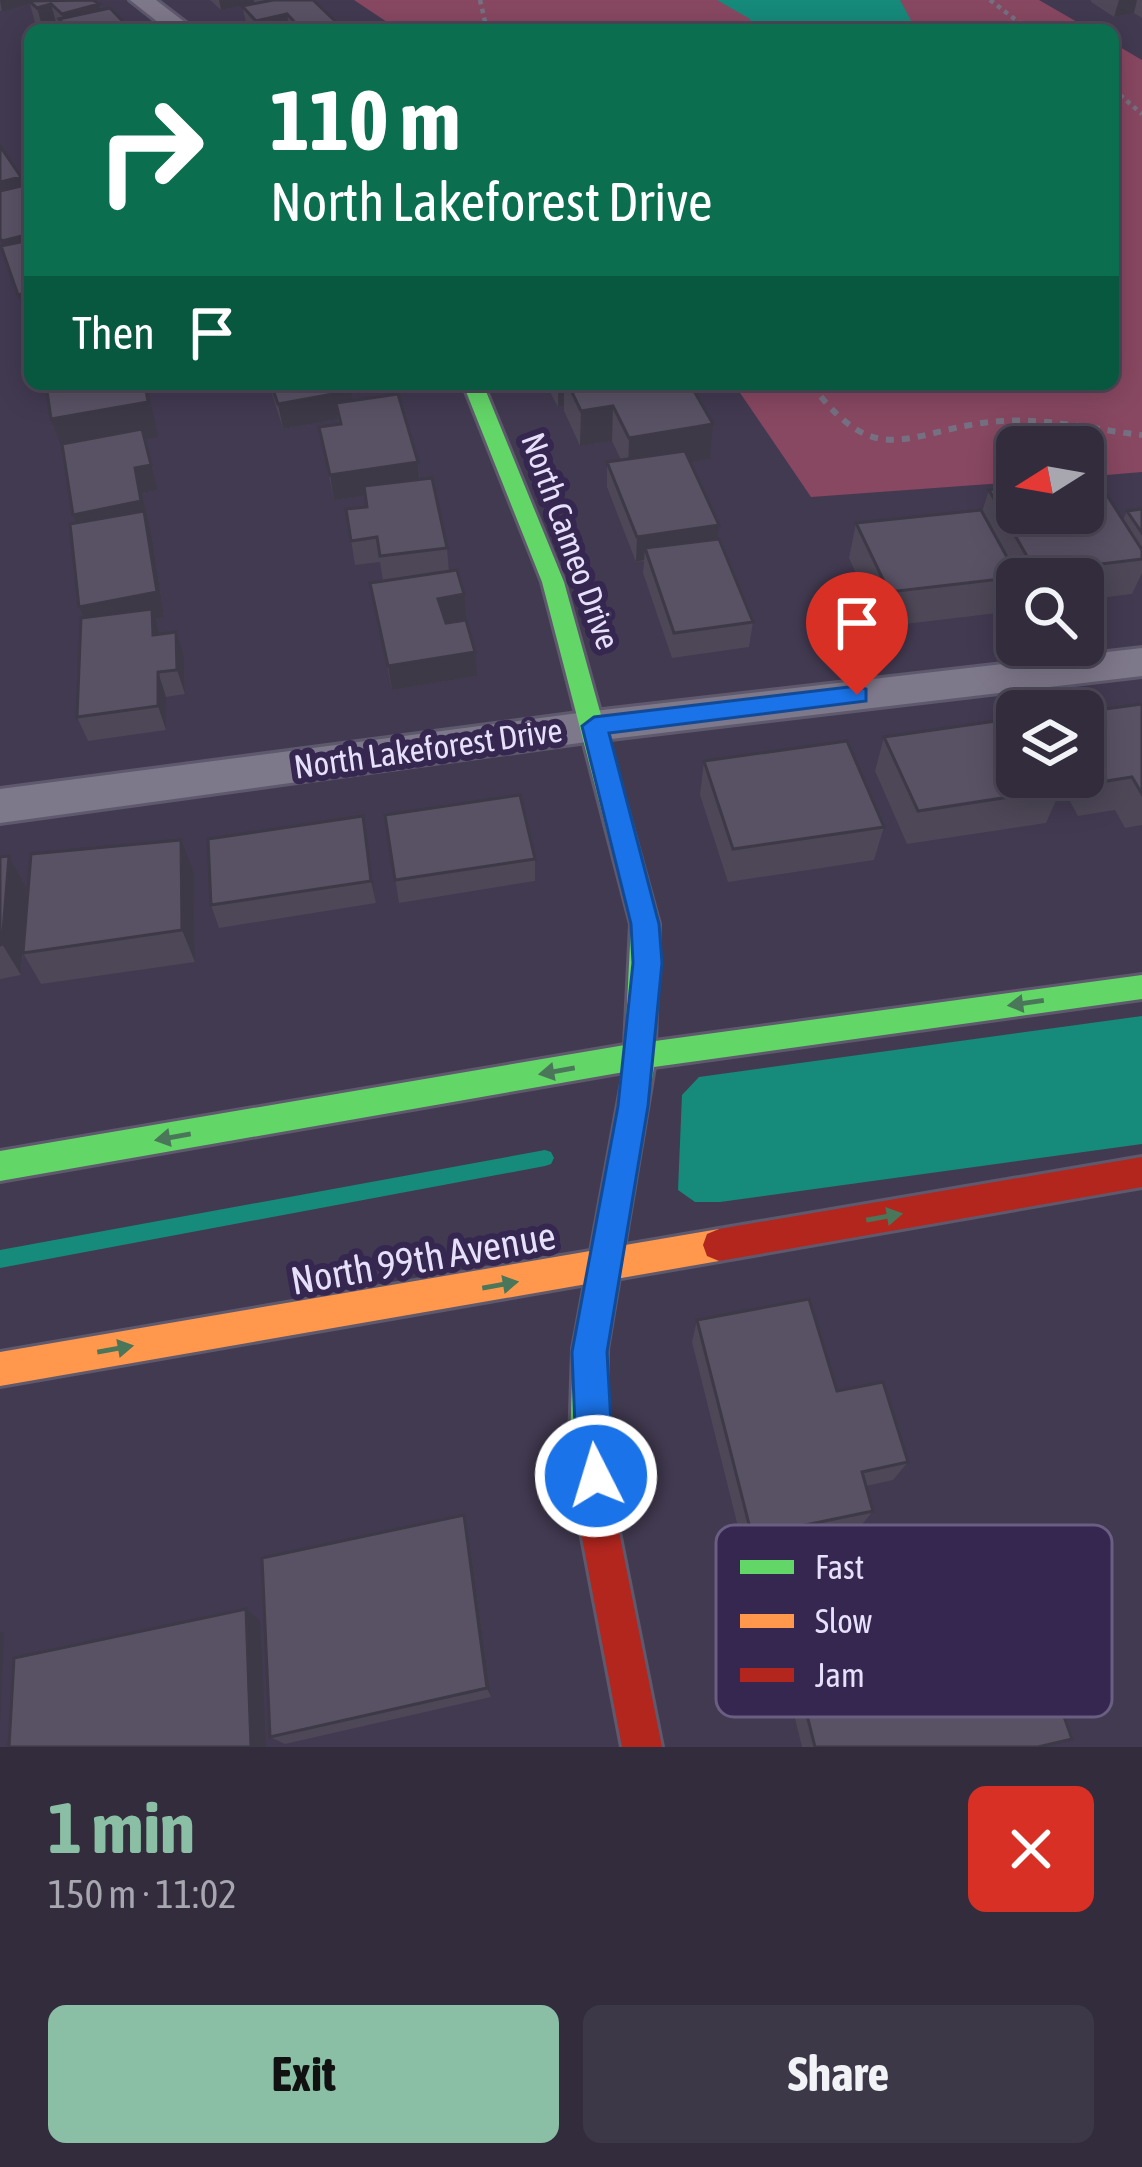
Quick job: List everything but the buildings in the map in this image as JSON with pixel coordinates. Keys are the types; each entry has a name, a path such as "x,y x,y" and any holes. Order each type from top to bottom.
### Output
{"main road":[{"name":"North Cameo Drive","path":"476,390 535,532 594,726 645,924 648,963 640,1056 590,1352 591,1441 642,1747"},
{"path":"0,1166 640,1056 1142,987"},
{"name":"North 99th Avenue","path":"0,1369 1142,1172"}],"street":[{"path":"141,0 174,24"},
{"name":"North Lakeforest Drive","path":"0,806 594,726 1142,662"}],"path":[{"path":"990,0 1021,24"},
{"path":"1119,94 1142,114"},
{"path":"816,390 838,419 881,441 920,441 956,427 1007,421 1142,435"}],"shaded area":[{"path":"354,0 1039,0 1081,24 390,24"},
{"path":"717,0 900,0 913,24 752,24"},
{"path":"1119,47 1142,60 1142,472 1104,475 1104,426 996,426 996,484 811,497 738,390 1119,390"},
{"path":"1142,1016 1142,1144 720,1202 695,1202 678,1190 682,1095 699,1077"}],"waterway":[{"path":"0,1259 545,1158"}],"traffic: fast":[{"path":"475,390 553,582 645,924 638,1085 590,1349 588,1443 600,1532"},
{"path":"0,1166 640,1056 1142,987"}],"traffic: slow":[{"path":"0,1369 719,1245"}],"traffic: jam":[{"path":"719,1245 1142,1172"},
{"path":"600,1532 642,1747"}],"route":[{"path":"596,1476 590,1352 633,1106 648,963 645,924 594,726 857,695"}]}
